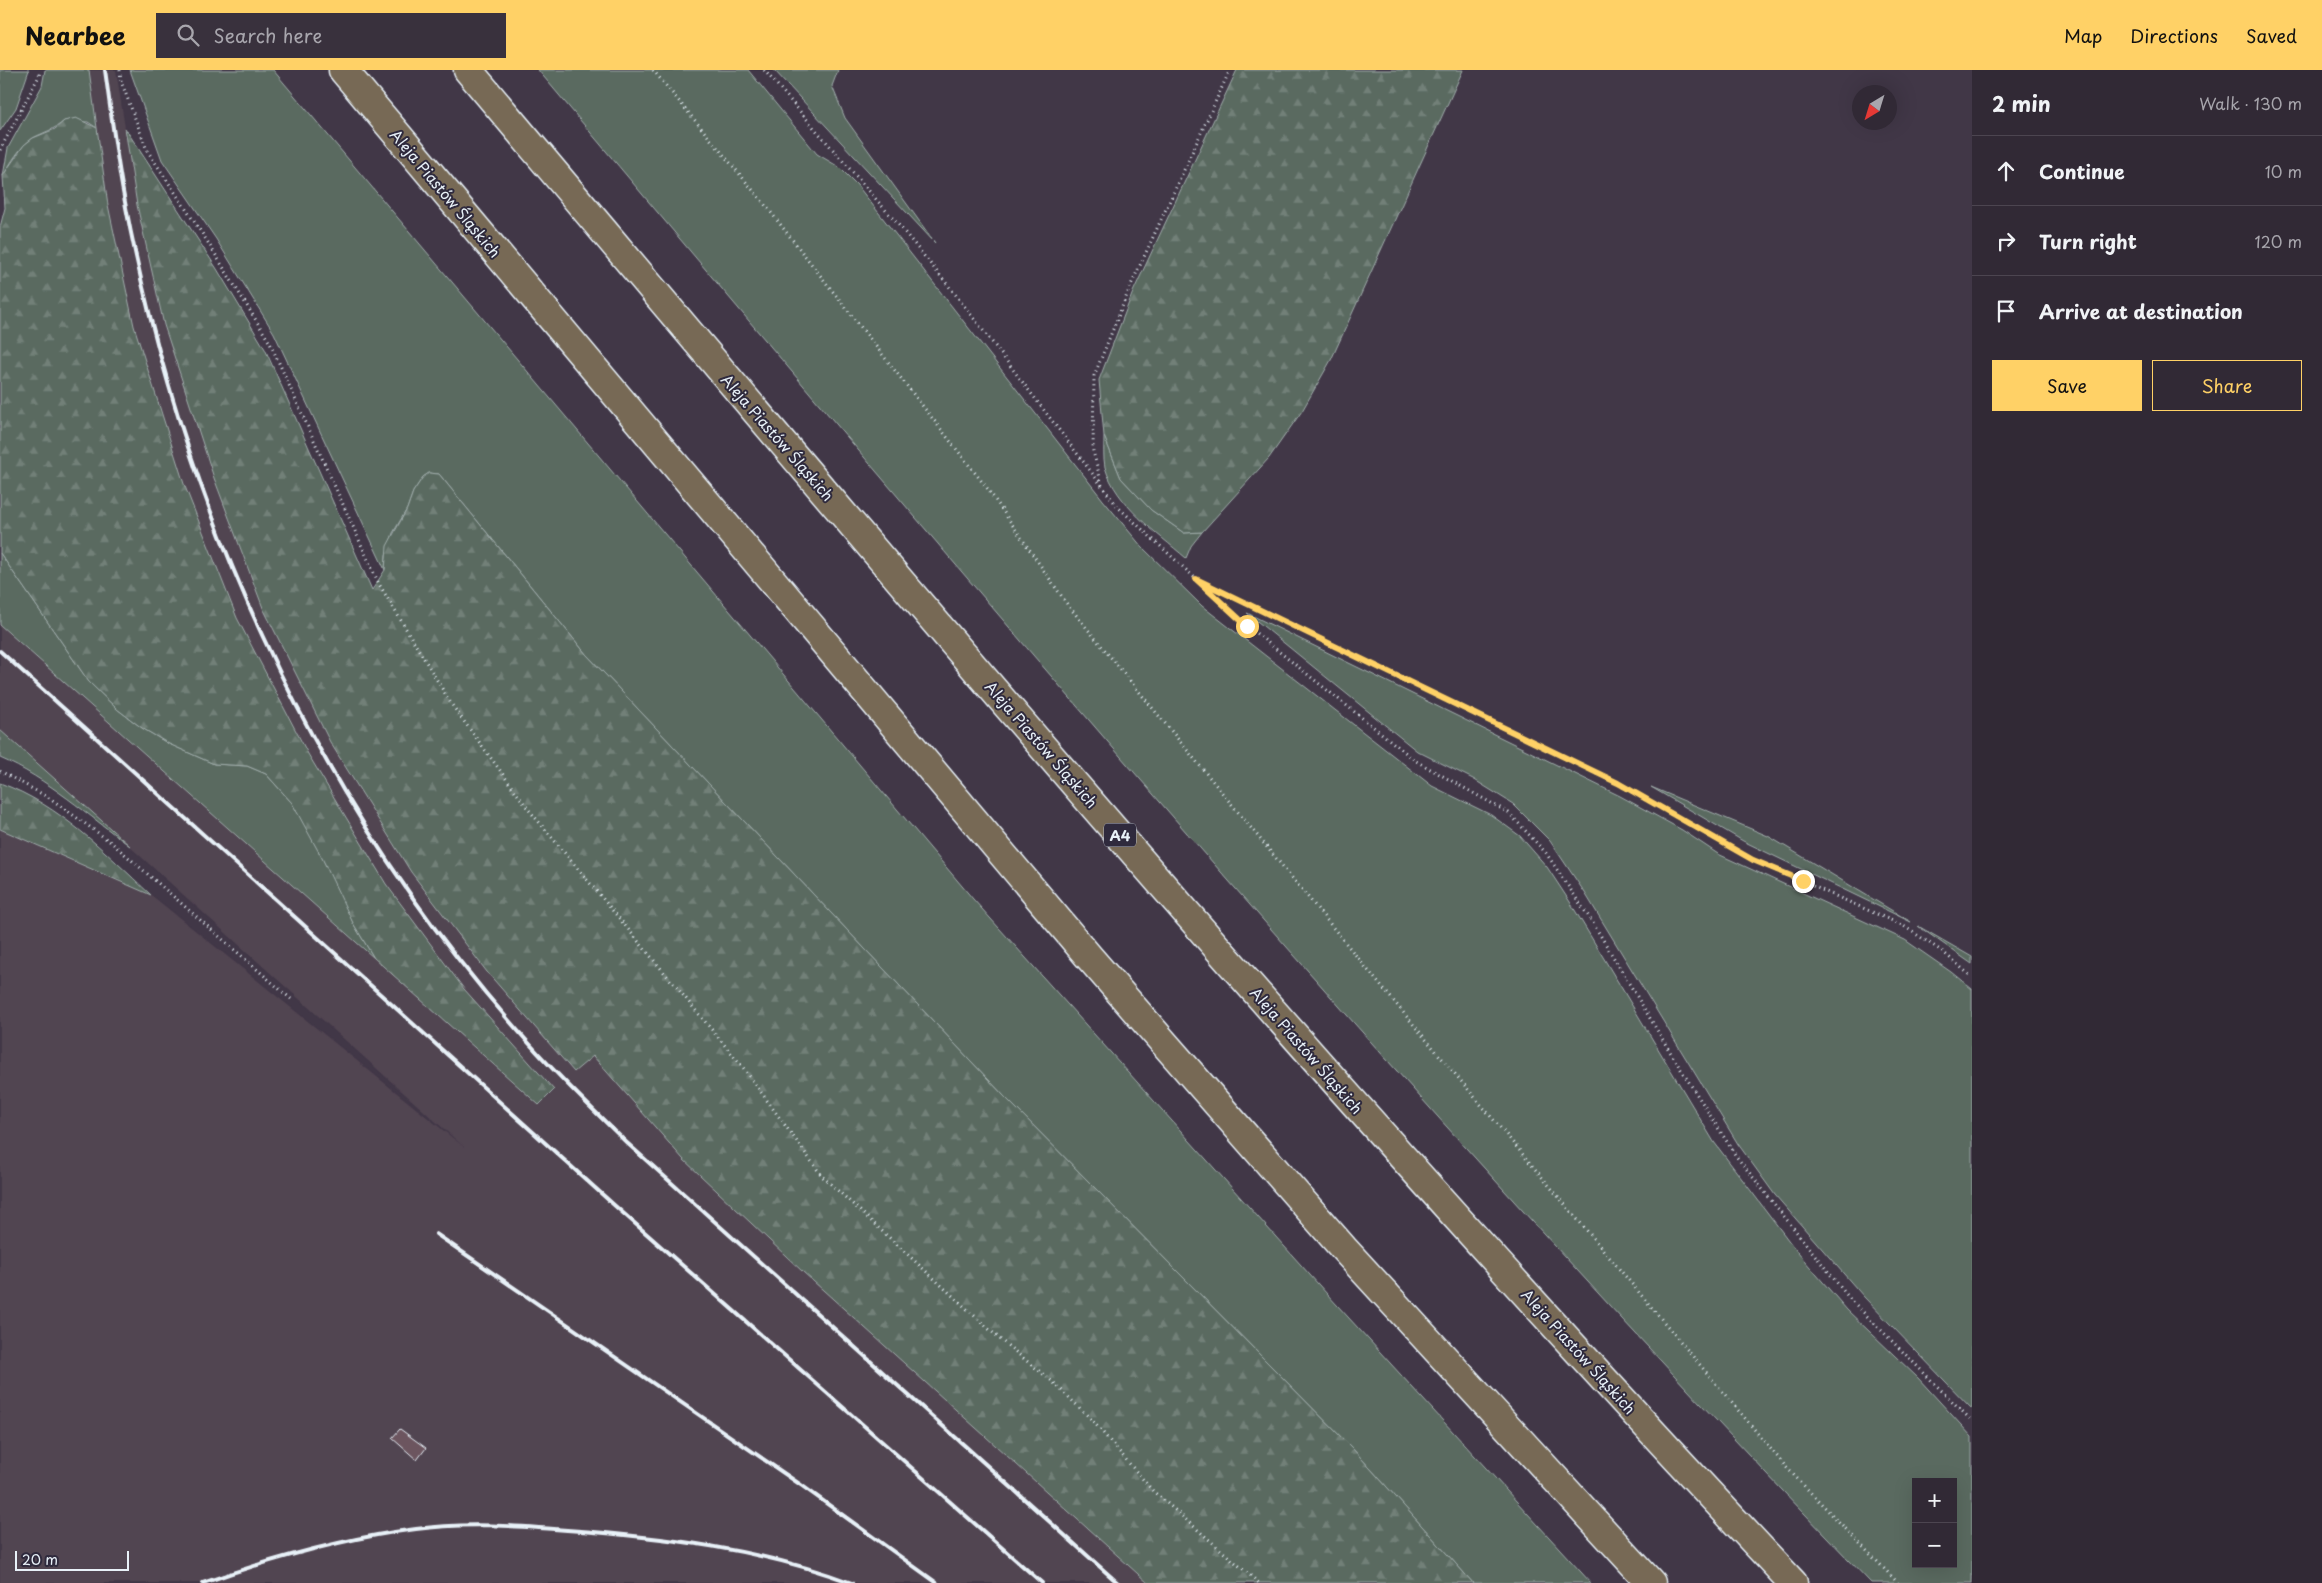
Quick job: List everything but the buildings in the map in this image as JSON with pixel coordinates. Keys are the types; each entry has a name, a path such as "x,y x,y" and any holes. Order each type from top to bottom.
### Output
{"highway":[{"name":"Aleja Piastów Śląskich","path":"343,70 1088,957 1344,1249 1651,1583"},
{"name":"Aleja Piastów Śląskich","path":"468,70 896,576 1331,1079 1793,1583"}],"path":[{"path":"0,150 39,76 40,70"},
{"path":"120,70 121,81 147,150 210,244 270,344 379,584 452,705 529,810 742,1066 822,1176 1002,1341 1053,1382 1090,1419 1153,1492 1259,1583"},
{"path":"653,70 762,202 986,488 1067,604 1324,917 1786,1467 1898,1583"},
{"path":"764,70 926,258 1118,507 1247,626 1416,761 1509,814 1546,853 1593,923 1675,1060 1736,1156 1850,1300 1972,1421"},
{"path":"1102,487 1094,451 1094,376 1131,285 1230,70"},
{"path":"1196,579 1618,783 1753,860 1902,925 1943,952 1972,977"},
{"path":"0,771 51,799 112,843 291,1000"}],"shaded area":[{"path":"89,70 116,70 137,205 164,325 214,478 263,608 330,742 411,872 487,972 574,1072 593,1055 683,1159 803,1272 1148,1583 0,1583 0,829 151,895 464,1147 0,730 0,625 539,1105 554,1091 464,989 386,884 308,754 237,618 184,484 134,326 108,205"}],"green space":[{"path":"0,70 29,70 16,108 0,131"},
{"path":"45,70 89,70 97,128 88,122 64,121 28,141 16,155 3,176 8,148 42,86"},
{"path":"130,70 273,70 973,899 1327,1294 1591,1583 1473,1583 1352,1448 1004,1096 586,654 439,474 429,473 423,477 413,492 407,509 393,533 386,555 385,570 274,333 216,239 162,160"},
{"path":"538,70 748,70 817,154 839,167 857,185 1103,500 1142,547 1202,606 1432,786 1491,815 1520,836 1547,867 1570,902 1714,1142 1798,1253 1847,1310 1918,1378 1972,1437 1972,1583 1871,1583 1697,1400 1526,1215 1191,838 863,456"},
{"path":"774,70 838,70 832,86 845,118 935,243"},
{"path":"1237,70 1463,70 1331,360 1302,411 1269,458 1202,532 1184,533 1151,510 1121,478 1104,436 1099,380 1133,292"},
{"path":"76,118 97,128 108,205 134,326 184,484 237,618 308,754 386,884 464,989 554,1090 539,1105 374,958 353,923 322,858 292,803 266,774 247,766 214,764 169,744 142,728 117,709 89,682 0,553 0,227 5,208 3,176 24,145 33,138 55,129 64,121"},
{"path":"125,128 217,269 265,349 372,590 385,570 387,546 407,509 413,492 423,477 429,473 439,474 586,654 1004,1096 1352,1448 1473,1583 1148,1583 803,1272 683,1159 593,1056 574,1072 487,972 411,872 330,742 263,608 214,478 164,325 137,205"},
{"path":"1104,436 1121,478 1151,510 1184,533 1202,532 1191,546 1186,558 1139,517 1118,494 1110,481 1105,467"},
{"path":"0,553 89,682 117,709 142,728 169,744 214,764 247,766 266,774 292,803 309,831 353,923 374,958 0,625"},
{"path":"1247,613 1620,796 1682,830 1718,854 1905,940 1972,989 1972,1409 1864,1297 1775,1195 1738,1144 1585,893 1550,841 1513,804 1473,779 1417,751"},
{"path":"0,730 130,846 51,787 0,758"},
{"path":"0,783 22,792 81,831 151,895 0,829"},
{"path":"1651,787 1768,836 1911,922 1743,841"},
{"path":"1918,926 1972,957 1972,964"}],"railway":[{"path":"105,70 124,197 148,310 180,421 218,530 263,637 315,740 374,839 439,934 512,1024 583,1099 627,1143 1118,1583"},
{"path":"0,651 614,1205 1042,1583"},
{"path":"436,1234 801,1485 937,1583"},
{"path":"203,1583 281,1558 362,1538 416,1529 473,1525 640,1536 712,1546 783,1561 852,1583"}],"route":[{"path":"1247,626 1196,579 1618,783 1753,860 1803,881"}]}
